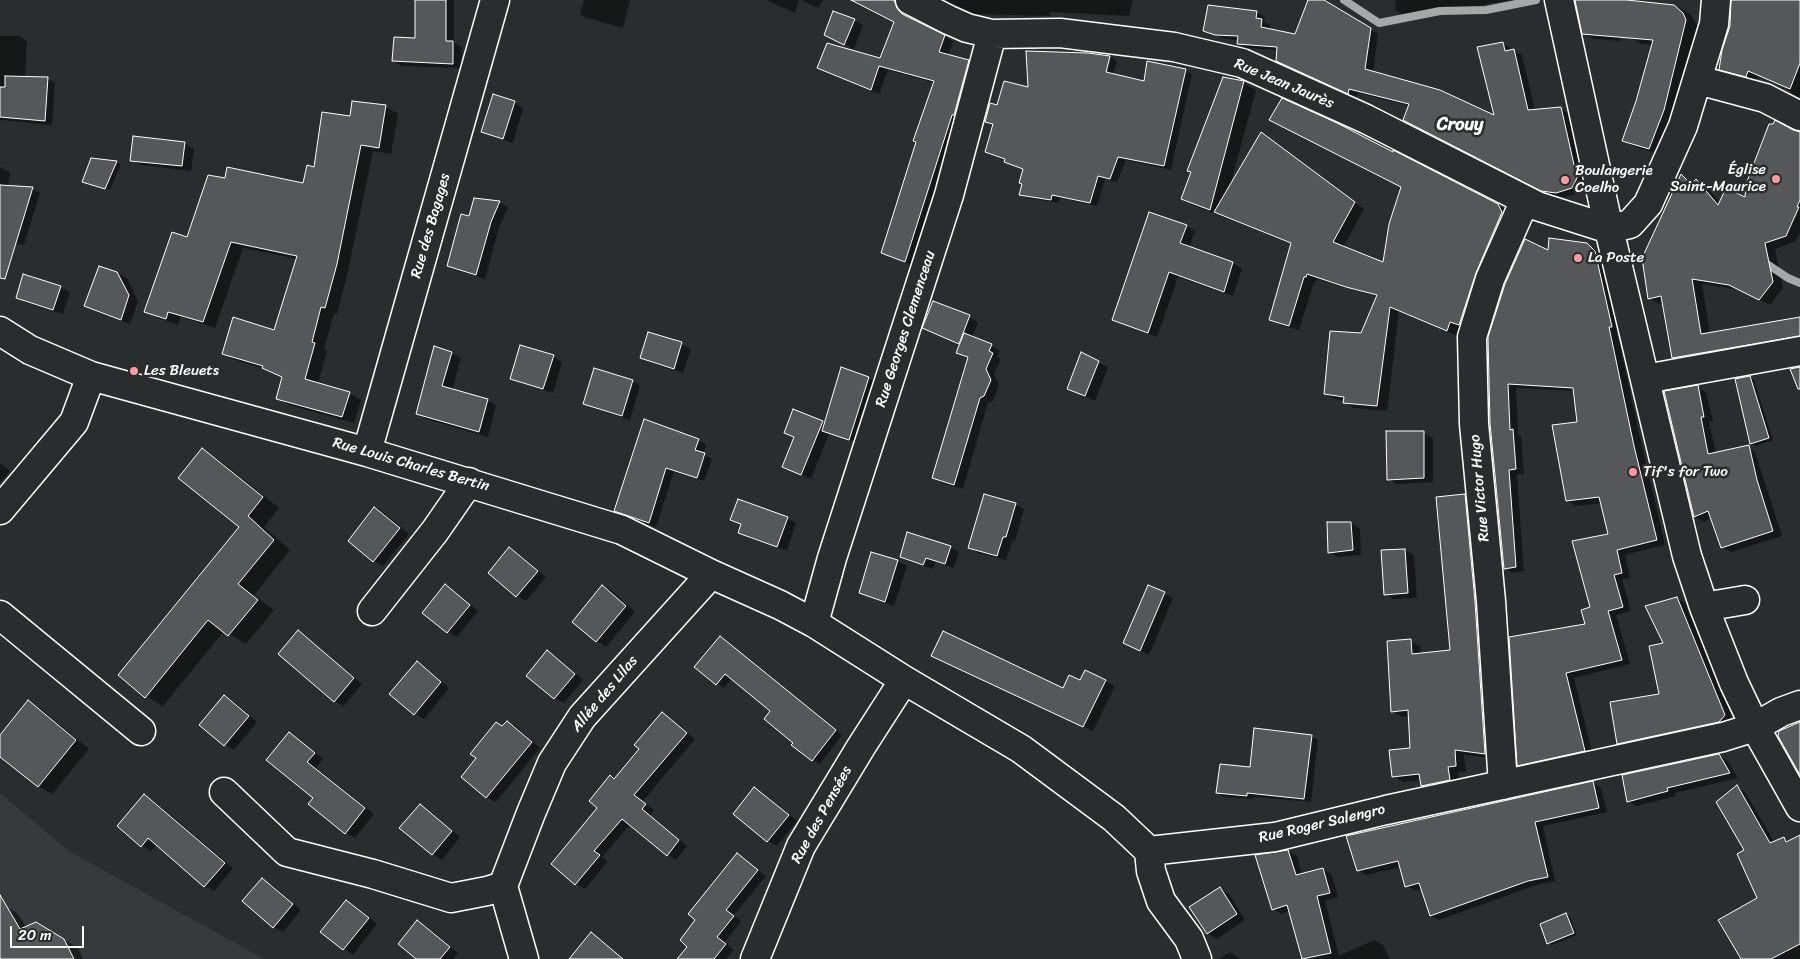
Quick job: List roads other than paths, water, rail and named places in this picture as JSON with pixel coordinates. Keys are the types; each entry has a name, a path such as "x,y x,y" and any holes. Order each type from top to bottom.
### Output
{"street":[{"name":"Rue des Bagages","path":"367,452 495,0"},
{"name":"Rue Jean Jaurès","path":"910,0 967,28 992,34 1070,34 1174,47 1242,63 1366,119 1537,206 1609,229"},
{"path":"1559,0 1609,229 1687,556 1704,607 1734,683 1755,727 1800,807"},
{"path":"1609,229 1630,224 1648,204 1683,126 1714,24 1716,0"},
{"name":"Rue Georges Clemenceau","path":"814,623 832,558 949,195 992,34"},
{"path":"1698,80 1765,98 1800,116"},
{"name":"Rue Victor Hugo","path":"1502,785 1491,601 1474,424 1472,337 1490,279 1525,200"},
{"name":"Rue Louis Charles Bertin","path":"0,331 30,350 90,376 367,452 622,530 814,623 904,680"},
{"path":"1645,379 1800,351"},
{"path":"0,510 74,422 90,376"},
{"path":"372,611 435,532 469,482"},
{"name":"Allée des Lilas","path":"503,886 530,813 552,764 577,725 711,574"},
{"path":"1704,607 1745,600"},
{"path":"0,615 141,731"},
{"path":"904,680 1021,749 1114,818 1149,851 1151,871 1161,901 1189,939 1197,959"},
{"name":"Rue des Pensées","path":"755,959 801,846 904,680"},
{"name":"Rue Roger Salengro","path":"1149,851 1275,837 1386,810 1737,734 1755,727 1781,712 1800,705"},
{"path":"224,792 287,852 373,874 451,898 503,886 524,959"}],"waterway":[{"path":"1344,0 1379,23 1440,11 1486,10 1536,0"},
{"path":"1761,260 1788,278 1800,283"}],"place":[{"name":"Église Saint-Maurice","path":"1776,179"},
{"name":"Boulangerie Coelho","path":"1565,180"},
{"name":"La Poste","path":"1578,258"},
{"name":"Les Bleuets","path":"134,371"},
{"name":"Tif's for Two","path":"1633,472"}],"district":[{"name":"Crouy","path":"1460,125"}]}
